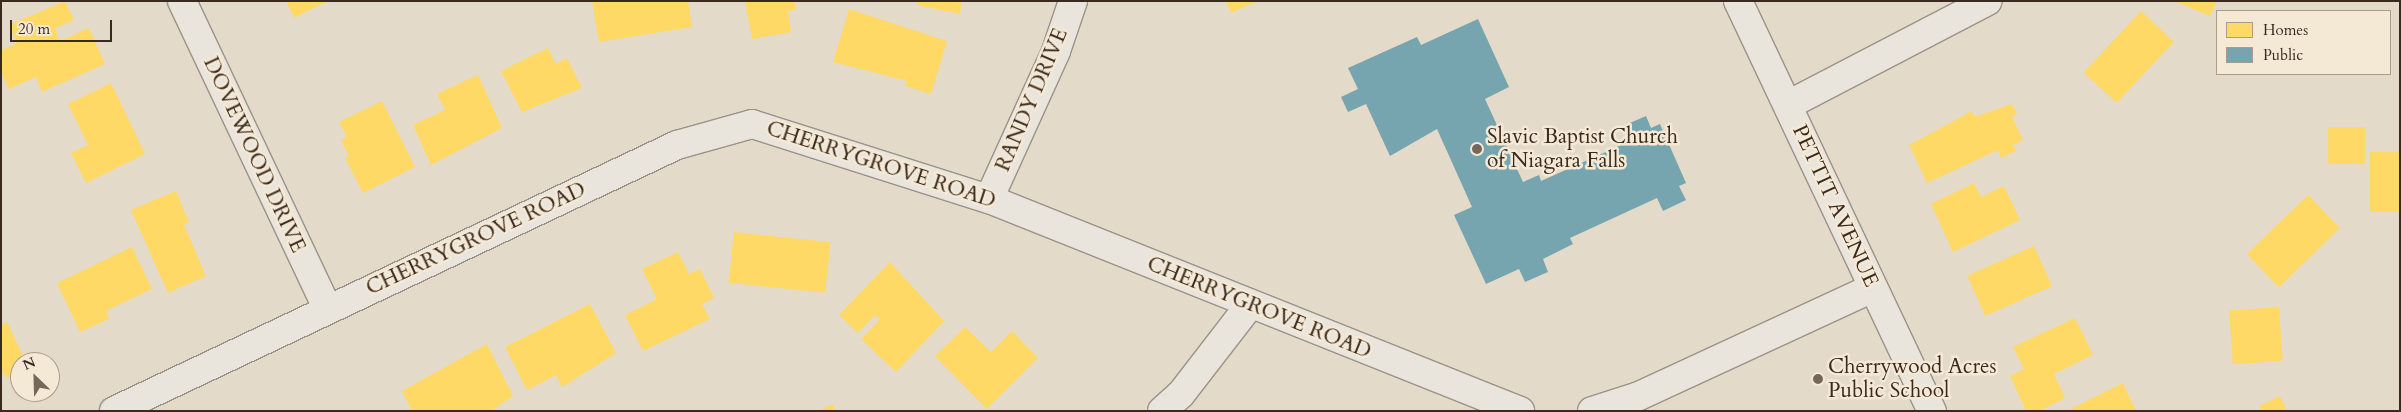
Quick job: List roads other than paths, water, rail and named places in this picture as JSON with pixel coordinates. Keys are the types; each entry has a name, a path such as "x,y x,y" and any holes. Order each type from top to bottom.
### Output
{"street":[{"name":"DOVEWOOD DRIVE","path":"182,1 327,308"},
{"name":"RANDY DRIVE","path":"989,199 1056,51 1073,1"},
{"name":"PETTIT AVENUE","path":"1738,1 1932,411"},
{"path":"1788,105 1988,1"},
{"name":"CHERRYGROVE ROAD","path":"114,411 327,308 677,145 752,124 989,199 1249,306 1520,411"},
{"path":"1592,411 1639,396 1873,288"},
{"path":"1162,411 1181,394 1249,306"}],"place":[{"name":"Slavic Baptist Church of Niagara Falls","path":"1477,149"},
{"name":"Cherrywood Acres Public School","path":"1818,379"}]}
